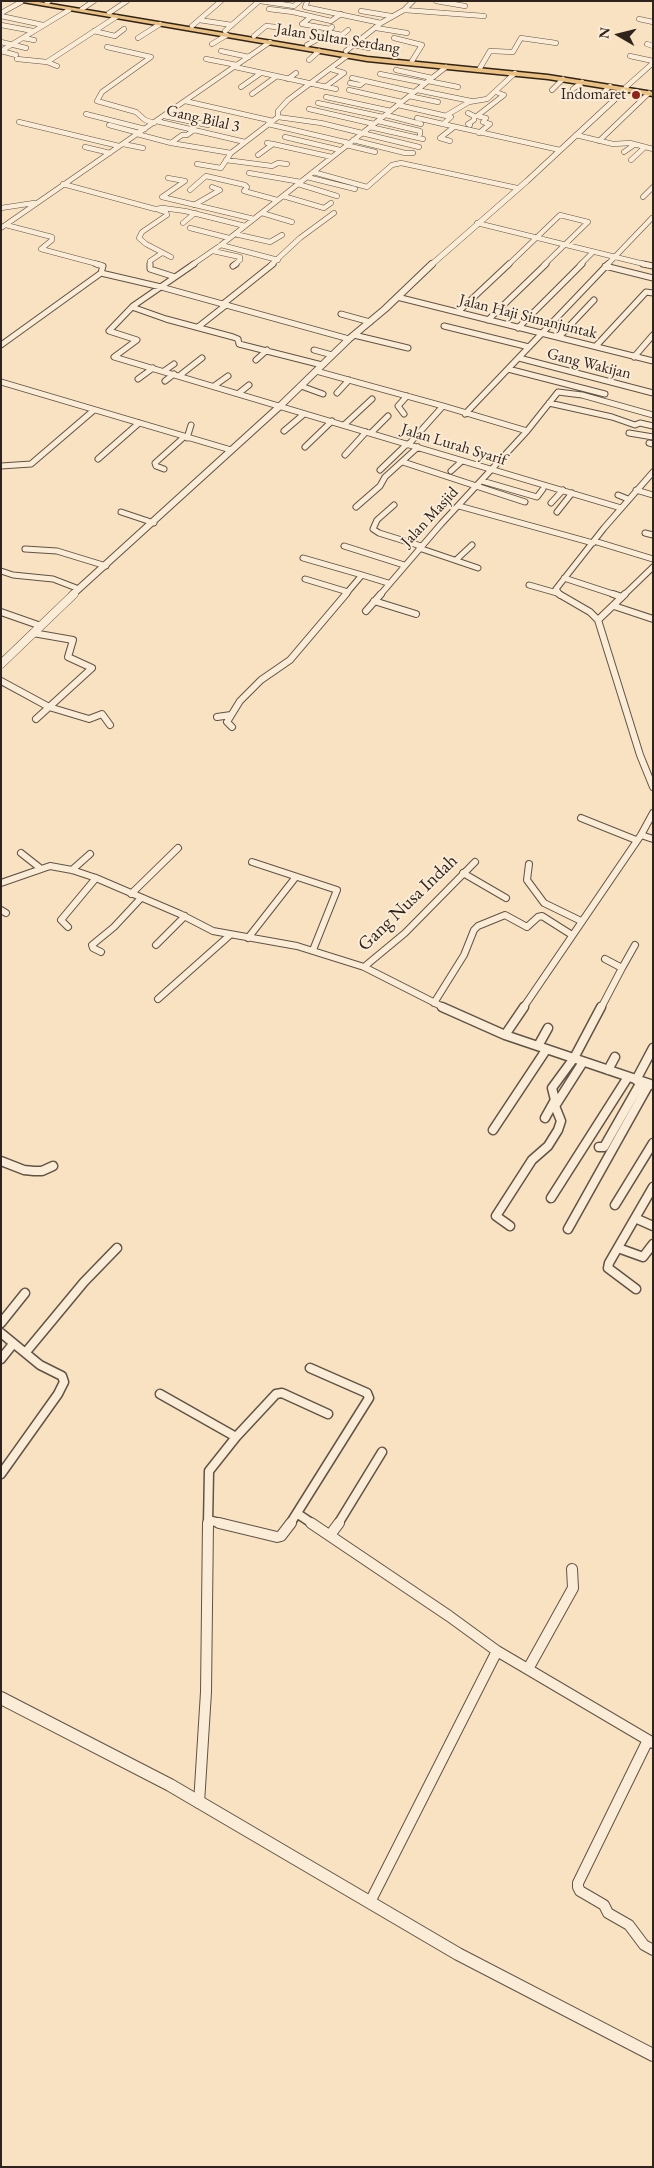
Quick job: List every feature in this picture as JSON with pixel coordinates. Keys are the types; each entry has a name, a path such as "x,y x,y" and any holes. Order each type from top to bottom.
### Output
{"highway":[{"name":"Jalan Sultan Serdang","path":"20,1 160,24 197,26"},
{"name":"Jalan Sultan Serdang","path":"39,1 197,26 319,51 546,74 652,93"},
{"name":"Jalan Sultan Serdang","path":"226,33 307,45 347,54 626,88"}],"street":[{"path":"17,16 1,13 20,1"},
{"path":"82,9 94,1"},
{"path":"197,26 221,1"},
{"path":"212,44 259,1 294,6 300,1"},
{"path":"278,117 278,111 282,106 331,70 354,45 391,16 404,10 413,1"},
{"path":"436,1 465,6"},
{"path":"109,13 125,2"},
{"path":"307,2 305,7 382,23"},
{"path":"269,8 331,21 341,14"},
{"path":"1,51 68,10"},
{"path":"319,10 302,24 328,30 337,35 342,35 345,29"},
{"path":"404,10 484,16"},
{"path":"361,11 391,16"},
{"path":"1,16 43,25"},
{"path":"49,61 116,17"},
{"path":"639,20 653,22"},
{"path":"307,45 334,24 331,21"},
{"path":"138,38 160,24"},
{"path":"1,25 33,31"},
{"path":"197,26 232,25"},
{"path":"254,36 266,26 278,27"},
{"path":"376,28 407,33"},
{"path":"94,31 116,36 124,29"},
{"path":"23,38 34,40"},
{"path":"394,38 422,45 412,61"},
{"path":"480,68 490,51 513,52 521,38 556,43"},
{"path":"1,42 26,48"},
{"path":"1,228 270,42"},
{"path":"647,44 653,46"},
{"path":"354,45 368,48"},
{"name":"Gang Bilal 3","path":"108,47 151,56 102,92 97,101 136,112 145,120 245,142"},
{"path":"221,50 249,57"},
{"path":"1,51 16,57 49,61 57,66"},
{"path":"309,60 319,51"},
{"path":"1,664 79,589 154,523 280,406 332,355 576,136 652,64 630,56"},
{"path":"205,61 336,90 308,110 420,131 422,136 370,127"},
{"path":"132,307 221,245 446,67"},
{"path":"325,87 344,73 331,70"},
{"path":"396,70 428,81"},
{"path":"241,87 261,72"},
{"path":"288,79 296,73"},
{"path":"352,78 471,101 487,99 515,73"},
{"path":"380,74 458,87"},
{"path":"252,94 277,76"},
{"path":"552,90 563,79"},
{"path":"350,83 360,85 365,81"},
{"path":"573,89 582,82"},
{"path":"600,96 610,86"},
{"path":"349,90 451,117 443,124"},
{"path":"470,125 468,124 474,120 475,116 504,95 496,92"},
{"path":"378,93 400,104"},
{"path":"599,141 652,93"},
{"path":"331,94 400,104"},
{"path":"326,98 400,104 438,102"},
{"path":"185,101 273,121"},
{"path":"447,116 471,101"},
{"path":"318,103 421,124"},
{"path":"293,119 301,113"},
{"path":"468,113 486,118 483,122 490,124 479,133"},
{"path":"86,114 145,129"},
{"path":"164,116 208,125"},
{"path":"198,164 221,168 231,153 278,117 362,133 419,147"},
{"path":"417,118 560,150"},
{"path":"19,122 121,145 143,148"},
{"path":"268,124 374,152"},
{"path":"109,126 171,143 231,153"},
{"path":"450,141 440,138 454,127"},
{"path":"171,143 182,135 187,135 194,130"},
{"path":"296,136 302,132"},
{"path":"347,145 296,136 284,135 347,145 414,153"},
{"path":"576,136 652,148"},
{"path":"267,143 331,158"},
{"path":"258,155 273,144"},
{"path":"624,152 634,144"},
{"path":"85,147 110,153"},
{"path":"631,160 645,147"},
{"path":"226,160 272,166 278,163 287,164"},
{"path":"313,172 368,187 392,165 400,164 452,173 518,188"},
{"path":"249,173 300,183 337,196"},
{"path":"190,190 209,176 245,185 247,187 244,191 278,200"},
{"path":"307,177 355,189"},
{"path":"168,178 196,184"},
{"path":"184,182 162,196 254,219"},
{"path":"63,184 166,212 167,215 142,232 139,238 146,244 171,257"},
{"path":"194,205 220,190 212,187"},
{"path":"643,197 653,187"},
{"path":"198,327 278,260 300,238 332,211 283,196"},
{"path":"309,204 318,198"},
{"path":"1,208 36,203"},
{"path":"324,208 331,203"},
{"path":"155,209 171,209 195,213 245,226"},
{"path":"183,222 195,213"},
{"path":"262,213 292,222"},
{"path":"458,312 500,270 538,238 560,215 588,222 488,320"},
{"path":"465,414 652,217"},
{"path":"477,223 653,266"},
{"path":"1,345 101,273 103,266 41,249 52,240 52,237 6,225"},
{"path":"190,228 230,238"},
{"path":"235,234 270,242 282,235"},
{"path":"221,245 278,260"},
{"path":"213,251 240,257 240,260 233,266"},
{"path":"518,328 593,252"},
{"path":"162,253 149,264 150,268 158,273 175,277"},
{"path":"605,266 653,278"},
{"path":"101,273 161,286 352,337 408,348"},
{"path":"145,283 158,273"},
{"path":"596,346 646,292 653,292"},
{"name":"Jalan Haji Simanjuntak","path":"397,297 653,362"},
{"path":"559,337 594,300"},
{"path":"132,307 238,339 239,344 322,365"},
{"name":"Jalan Lurah Syarif","path":"132,307 109,331 137,340 114,357 142,363 152,368 620,508"},
{"path":"340,314 370,322"},
{"path":"444,326 529,347"},
{"path":"634,356 653,335"},
{"path":"256,360 274,346"},
{"path":"314,350 332,355"},
{"path":"277,360 283,355"},
{"path":"165,381 202,358"},
{"name":"Gang Wakijan","path":"519,358 653,393"},
{"path":"164,371 174,364"},
{"path":"138,380 152,368"},
{"path":"508,370 605,394"},
{"path":"316,371 527,431"},
{"path":"214,386 228,376"},
{"path":"337,392 349,380"},
{"path":"1,382 231,450"},
{"path":"301,386 323,394"},
{"path":"239,393 251,387 246,395"},
{"path":"562,391 650,414 635,425 612,417 549,402 558,392 562,391"},
{"path":"404,414 398,406 407,396"},
{"path":"344,425 372,399"},
{"name":"Jalan Masjid","path":"366,611 420,547 527,431 549,402"},
{"path":"380,470 408,444 428,420 443,406"},
{"path":"1,466 31,464 94,410"},
{"path":"284,431 304,414"},
{"path":"345,455 388,416"},
{"path":"305,447 332,421"},
{"path":"640,423 653,426"},
{"path":"98,459 139,424"},
{"path":"164,468 156,466 155,463 186,437 191,425"},
{"path":"352,434 357,429"},
{"path":"629,433 653,437"},
{"path":"356,507 380,486 385,477 418,447"},
{"path":"451,471 462,461"},
{"path":"402,462 525,502"},
{"path":"557,592 556,589 564,578 593,542 612,523 620,508 652,474"},
{"path":"482,481 537,497 544,489"},
{"path":"551,503 563,490"},
{"path":"636,490 653,495"},
{"path":"558,512 572,493"},
{"path":"618,495 628,499"},
{"path":"394,506 377,520 373,526 374,530 478,568"},
{"path":"459,506 653,559"},
{"path":"121,512 154,523"},
{"path":"645,532 653,534"},
{"path":"456,560 472,545"},
{"path":"344,546 404,565"},
{"path":"25,549 57,551 106,566"},
{"path":"303,558 388,583"},
{"path":"598,620 653,567"},
{"path":"1,571 13,575 53,578 79,589"},
{"path":"232,727 227,724 240,701 261,680 290,660 362,575"},
{"path":"564,578 622,597"},
{"path":"305,579 348,592"},
{"path":"529,585 557,592 590,612 598,620 650,773 653,787"},
{"path":"374,601 416,614"},
{"path":"614,606 653,619"},
{"path":"1,612 41,626"},
{"path":"33,633 73,640 68,658 92,668 36,719"},
{"path":"1,681 49,707 89,719 100,714 110,725"},
{"path":"217,716 231,715"},
{"path":"505,1035 653,813"},
{"path":"581,818 638,838 653,839"},
{"path":"130,894 178,848"},
{"path":"21,852 40,868"},
{"path":"72,870 90,854"},
{"path":"252,862 295,878 337,890 313,950"},
{"name":"Gang Nusa Indah","path":"364,967 405,933 475,862"},
{"path":"529,864 527,880 544,903 581,921"},
{"path":"1,883 40,868 55,866 72,870 96,878 185,916 213,931 313,950 364,967 434,1003 505,1035 641,1082"},
{"path":"464,873 506,898"},
{"path":"68,927 61,920 96,878"},
{"path":"248,938 295,878"},
{"path":"101,952 93,948 92,945 114,927 141,898"},
{"path":"434,1003 464,955 474,930 485,922 505,915 527,927 540,916 572,935"},
{"path":"156,945 185,916"},
{"path":"158,999 230,935"},
{"path":"545,1118 555,1100 552,1088 574,1058 635,945"},
{"path":"605,959 622,968"},
{"path":"538,1046 548,1028"},
{"path":"568,1229 641,1082 653,1048"},
{"path":"493,1130 546,1050"},
{"path":"608,1070 615,1057"},
{"path":"510,1226 496,1216 532,1160 548,1146 558,1130 561,1121 555,1106 583,1062"},
{"path":"599,1147 604,1147 641,1082"},
{"path":"551,1198 604,1112 641,1082"},
{"path":"615,1205 653,1143"},
{"path":"1,1161 24,1170 34,1171 42,1171 53,1166"},
{"path":"636,1289 608,1268 609,1263 652,1190"},
{"path":"635,1218 653,1226"},
{"path":"618,1248 643,1257 653,1244"},
{"path":"26,1352 84,1282 117,1248"},
{"path":"1,1324 25,1293"},
{"path":"1,1334 40,1365 62,1376 64,1382 58,1394 1,1474"},
{"path":"1,1360 13,1344"},
{"path":"208,1520 277,1537 281,1536 298,1514 368,1398 367,1393 310,1368"},
{"path":"199,1803 206,1692 209,1470 276,1394 282,1393 328,1414"},
{"path":"160,1394 236,1438"},
{"path":"330,1535 345,1514 382,1452"},
{"path":"298,1514 449,1616 497,1651 650,1742 578,1883 578,1887 604,1905 608,1912 629,1925 644,1946 653,1950"},
{"path":"528,1669 573,1588 572,1569"},
{"path":"370,1902 497,1651"},
{"path":"1,1698 170,1785 458,1954 653,2055"}],"place":[{"name":"Indomaret","path":"636,95"}]}
